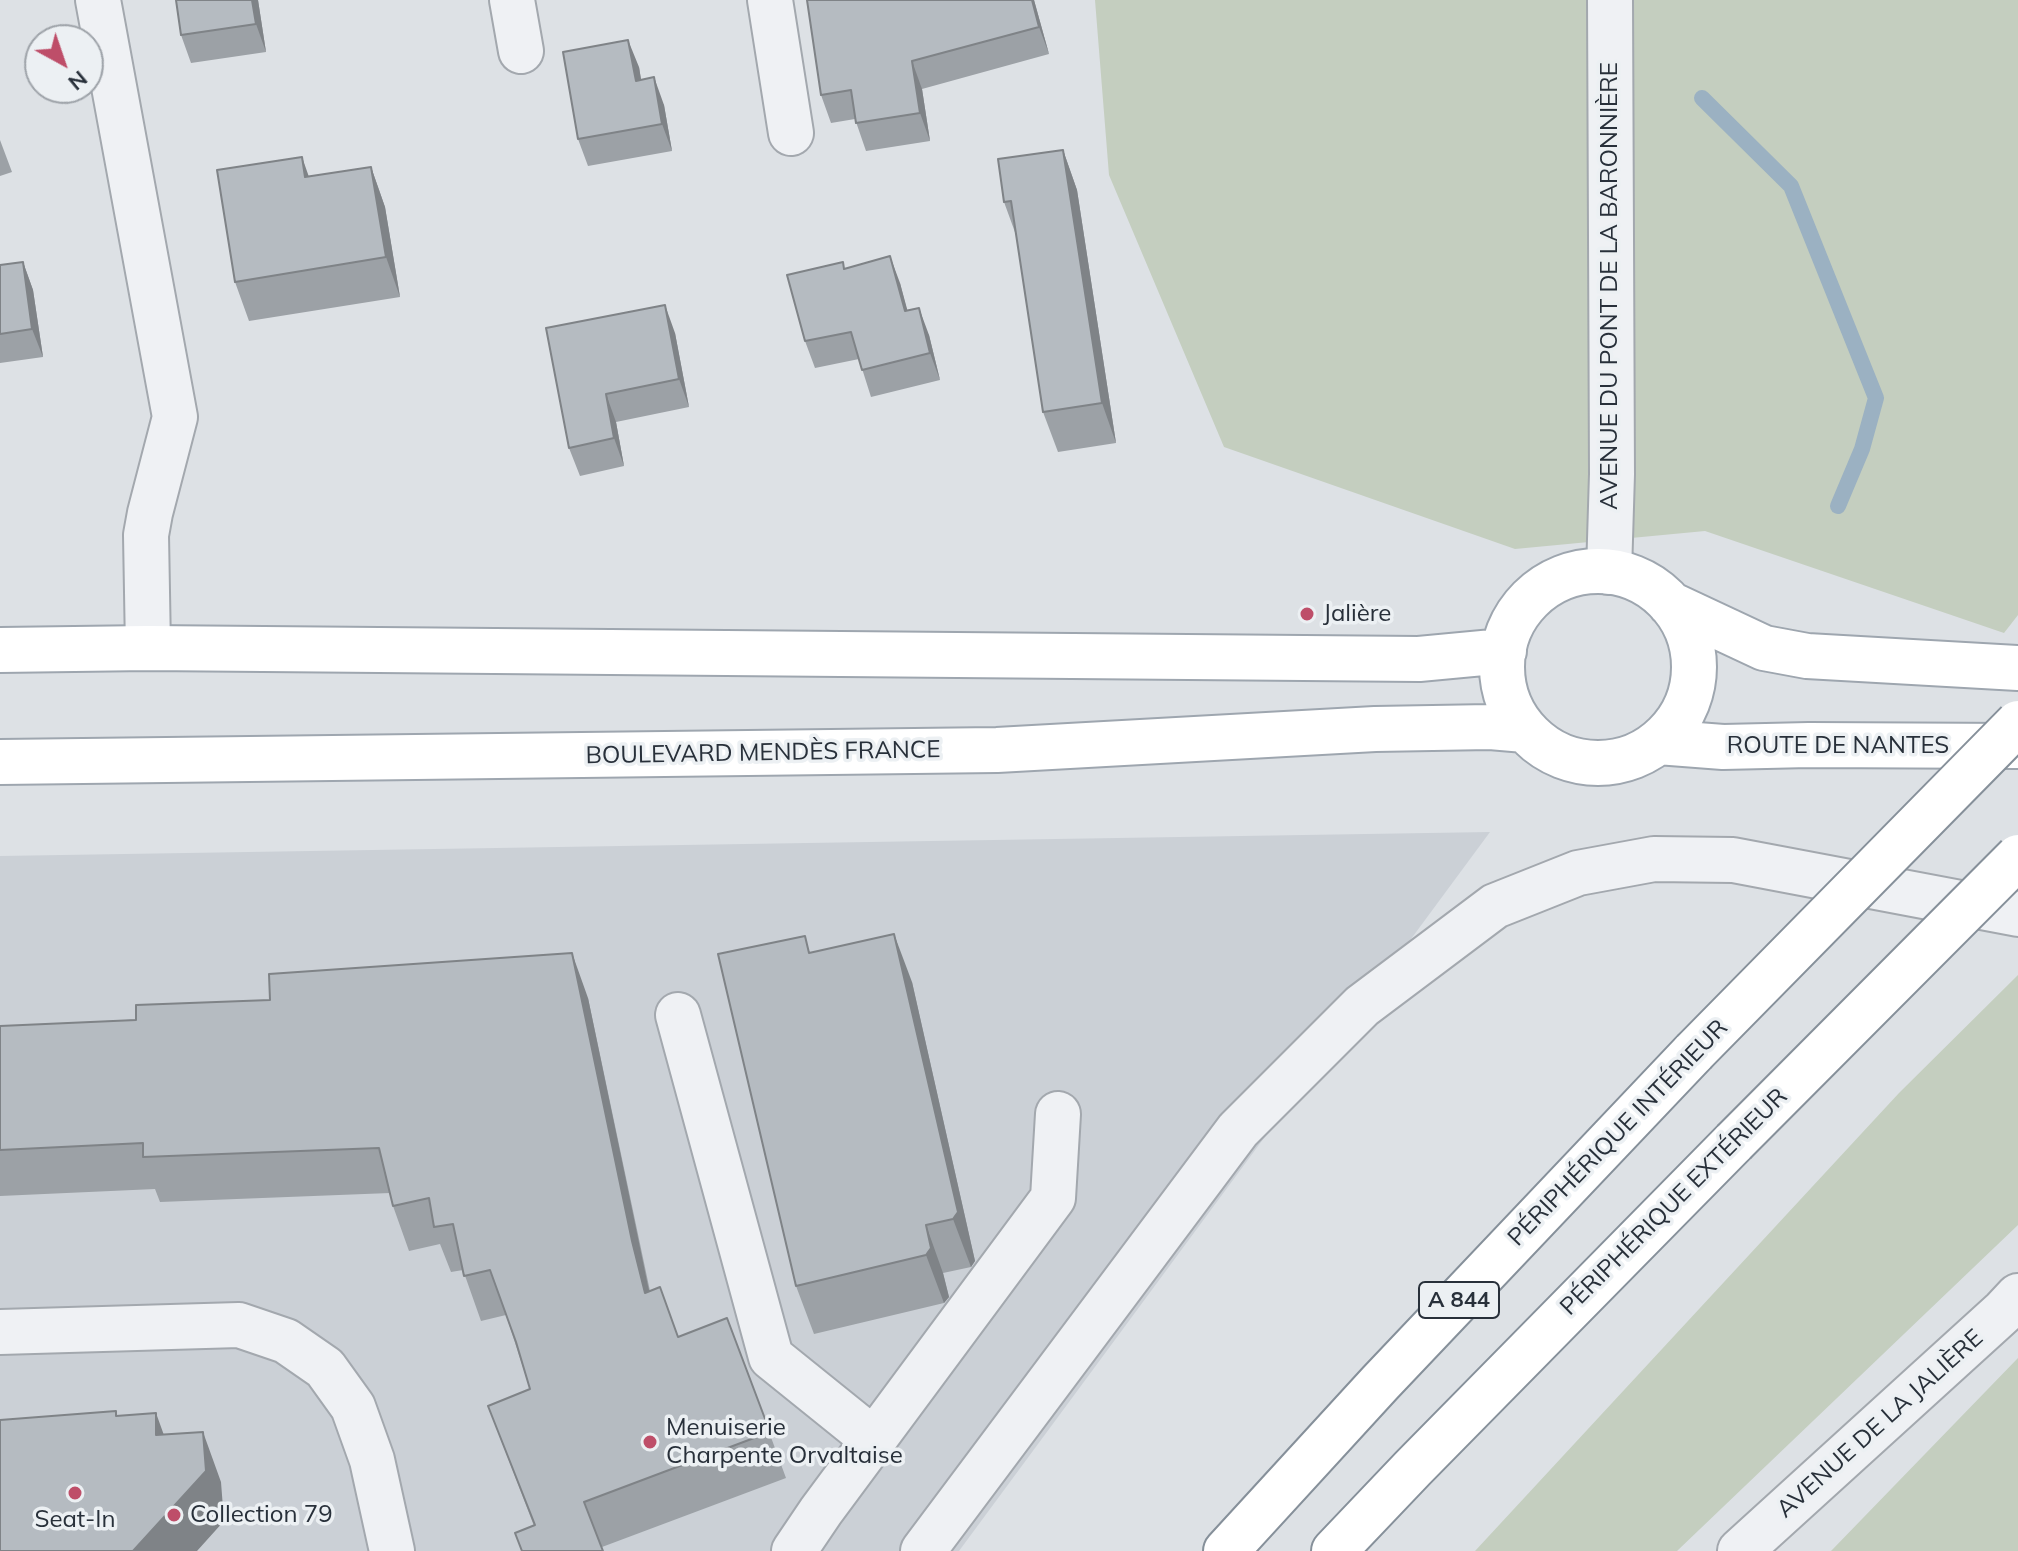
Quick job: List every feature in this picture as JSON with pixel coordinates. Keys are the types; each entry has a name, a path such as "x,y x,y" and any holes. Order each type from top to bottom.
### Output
{"main road":[{"path":"1609,572 1643,582 1670,604 1688,633 1695,665 1686,708 1674,727 1658,742 1636,756 1610,763 1592,763 1574,761 1550,751 1525,730 1507,698 1502,675 1504,651 1516,618 1541,591 1564,578 1581,573 1609,572"},
{"path":"1670,604 1764,648 1807,656 2018,668"},
{"path":"0,650 148,648 1419,659 1504,651"},
{"name":"PÉRIPHÉRIQUE INTÉRIEUR","path":"1226,1551 1380,1383 1694,1052 2018,723"},
{"name":"BOULEVARD MENDÈS FRANCE","path":"0,762 997,750 1375,729 1490,727 1525,730"},
{"name":"ROUTE DE NANTES","path":"1658,742 1723,747 2018,746"},
{"name":"PÉRIPHÉRIQUE EXTÉRIEUR","path":"1334,1551 2018,857"}],"street":[{"path":"98,0 175,417 146,535 148,648"},
{"path":"512,0 521,51"},
{"path":"770,0 791,133"},
{"name":"AVENUE DU PONT DE LA BARONNIÈRE","path":"1609,572 1612,474 1610,0"},
{"path":"923,1551 1238,1130 1362,1006 1495,906 1578,873 1654,859 1733,860 2018,914"},
{"path":"678,1015 771,1357 874,1440"},
{"path":"794,1551 1053,1198 1058,1114"},
{"name":"AVENUE DE LA JALIÈRE","path":"1740,1551 2018,1296"},
{"path":"0,1332 239,1325 286,1341 325,1368 353,1407 372,1460 392,1551"}],"shaded area":[{"path":"1490,832 959,1551 0,1551 0,856"}],"green space":[{"path":"1095,0 2018,0 2018,615 2004,633 1705,531 1515,549 1224,447 1109,175"},
{"path":"2018,975 2018,1225 1677,1551 1475,1551 1899,1093"},
{"path":"2018,1358 2018,1551 1831,1551"}],"building":[{"path":"176,0 252,0 256,24 181,35"},
{"path":"807,0 1032,0 1039,27 912,61 920,113 856,123 851,90 821,95"},
{"path":"628,40 636,81 654,77 662,124 578,139 563,52"},
{"path":"1063,150 1102,403 1043,412 1011,201 1004,202 998,159"},
{"path":"302,157 305,177 371,167 386,257 235,282 217,170"},
{"path":"890,256 905,311 919,308 930,353 862,370 851,332 805,341 787,275 843,262 844,269"},
{"path":"23,262 32,329 0,334 0,265"},
{"path":"665,305 679,379 606,394 614,438 569,448 546,328"},
{"path":"894,934 958,1212 953,1219 926,1225 931,1248 926,1255 796,1286 718,954 805,936 809,953"},
{"path":"572,953 645,1293 660,1287 678,1337 727,1318 770,1432 584,1502 603,1551 522,1551 515,1533 535,1525 488,1406 530,1389 516,1342 490,1270 464,1276 453,1224 434,1227 429,1198 393,1206 379,1148 143,1157 143,1143 0,1150 0,1026 136,1020 136,1005 270,1000 269,974"},
{"path":"116,1411 116,1416 156,1413 156,1435 203,1432 206,1471 133,1551 0,1551 0,1420"}],"waterway":[{"path":"1702,98 1791,186 1876,398 1862,449 1838,506"}],"place":[{"name":"Jalière","path":"1307,614"},
{"name":"Menuiserie Charpente Orvaltaise","path":"650,1442"},
{"name":"Seat-In","path":"75,1493"},
{"name":"Collection 79","path":"174,1515"}]}
